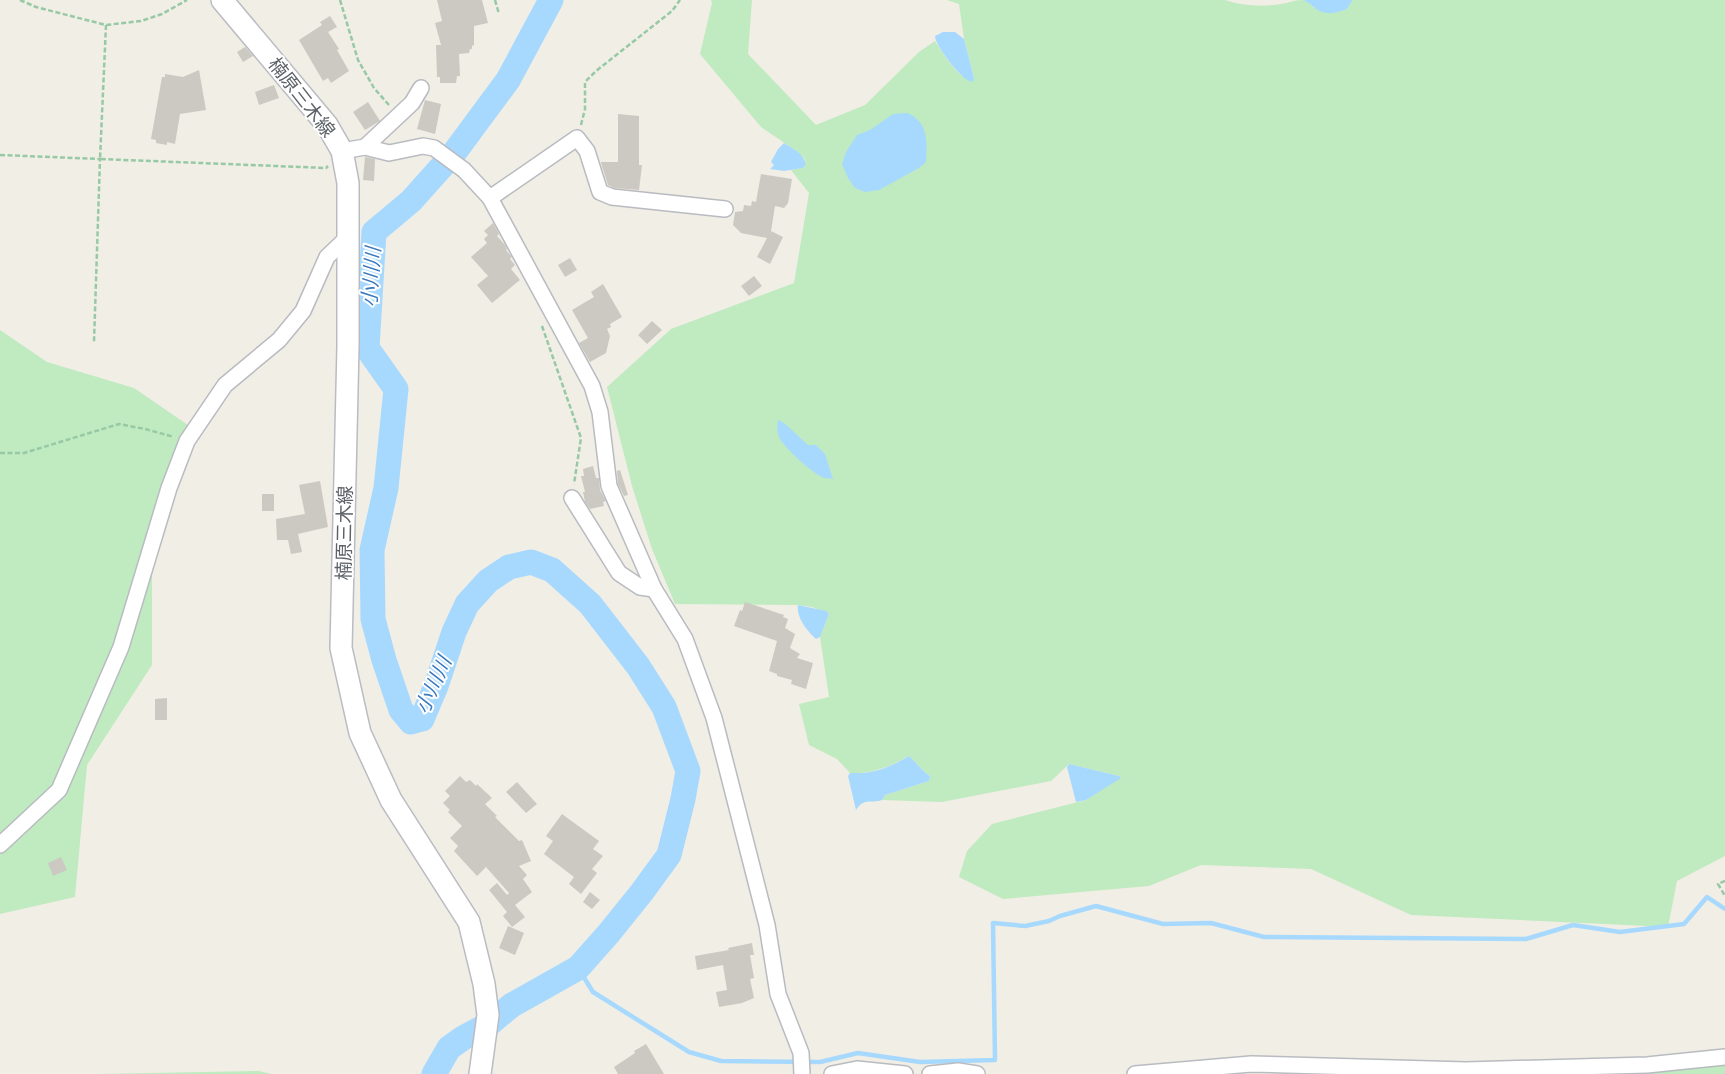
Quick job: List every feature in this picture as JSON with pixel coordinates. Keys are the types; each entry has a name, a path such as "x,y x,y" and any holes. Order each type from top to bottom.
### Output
{"main road":[{"name":"楠原三木線","path":"222,0 327,125 342,151 348,183 348,346 341,648 360,734 391,800 469,922 484,984 488,1015 480,1074"}],"street":[{"path":"365,147 412,103 421,88"},
{"path":"490,198 577,138 587,151 600,192 612,197 725,209"},
{"path":"342,151 365,147 389,153 423,146 434,148 464,170 490,198 592,386 600,412 609,486 654,589 685,638 714,718 767,926 778,994 801,1053 802,1074"},
{"path":"0,845 60,790 121,647 169,488 187,441 225,385 279,340 302,311 327,257 348,237"},
{"path":"572,498 619,573 640,587 654,589"},
{"path":"1135,1074 1251,1064 1466,1070 1647,1065 1725,1057"},
{"path":"832,1074 858,1069 905,1074"},
{"path":"930,1074 958,1071 977,1074"}],"path":[{"path":"20,0 36,7 106,25 141,20 162,14 188,0"},
{"path":"340,0 358,60 374,88 398,116"},
{"path":"495,0 499,14"},
{"path":"577,138 585,109 585,82 596,71 672,11 680,0"},
{"path":"94,342 106,25"},
{"path":"0,155 326,168 342,151"},
{"path":"540,320 581,438 572,498"},
{"path":"0,453 24,453 119,424 187,441"},
{"path":"1725,881 1718,884 1725,896"}],"green space":[{"path":"711,0 752,0 748,54 816,125 865,105 919,52 935,41 956,71 973,81 974,78 964,39 959,4 947,0 1225,0 1239,4 1260,6 1301,0 1308,2 1314,8 1347,9 1352,0 1725,0 1725,856 1677,881 1668,927 1411,915 1311,869 1201,865 1149,886 1003,899 959,877 967,851 992,824 1086,800 1119,776 1069,764 1051,781 942,802 882,800 885,795 929,781 930,776 909,756 880,769 850,773 837,759 809,745 799,704 829,697 820,637 829,614 812,607 798,605 675,604 652,549 632,486 607,387 671,329 794,283 809,193 791,170 803,168 806,163 804,158 795,150 761,127 700,54 712,3"},
{"path":"0,330 47,362 134,388 198,432 152,549 152,665 87,765 75,897 0,914"},
{"path":"1725,1062 1725,1074 1583,1074"},
{"path":"259,1071 271,1074 99,1074"}],"water":[{"path":"1303,0 1352,1 1347,9 1328,13 1316,9"},
{"path":"943,32 955,32 964,39 974,78 973,82 967,80 957,71 939,46 935,36"},
{"path":"907,113 914,117 923,127 927,147 926,162 919,168 879,190 865,192 855,188 842,164 846,152 857,135 870,130 893,114"},
{"path":"784,143 797,151 805,160 806,164 803,168 784,171 770,169 774,165 771,162 778,149"},
{"path":"778,420 784,423 808,445 816,445 825,454 833,479 824,478 817,474 783,444 779,437"},
{"path":"798,605 826,611 829,614 820,637 816,639 806,628 800,619"},
{"path":"909,756 930,776 929,781 885,795 882,800 865,802 856,810 848,776 850,773 881,769"},
{"path":"1069,764 1121,778 1086,800 1076,802 1067,767"}],"building":[{"path":"437,0 482,0 488,23 474,26 474,45 472,49 470,49 469,53 459,54 460,76 457,76 456,83 440,83 440,77 437,77 436,45 441,45 435,23 442,21"},
{"path":"330,16 337,27 328,32 339,49 337,50 349,71 331,83 328,78 323,81 299,40 322,25 320,22"},
{"path":"245,47 253,56 243,62 237,52"},
{"path":"199,70 206,110 180,114 175,144 167,142 167,145 156,143 156,140 151,139 162,77 165,77 165,74 183,77"},
{"path":"274,85 279,98 259,105 255,92"},
{"path":"425,100 441,104 435,134 417,129"},
{"path":"368,102 380,121 365,130 353,112"},
{"path":"618,114 639,116 639,165 642,165 639,190 614,188 608,185 602,166 601,162 618,162"},
{"path":"365,157 375,159 374,181 363,180"},
{"path":"761,174 792,179 788,203 784,208 775,206 771,231 783,237 770,264 757,257 767,238 741,233 733,225 735,212 743,211 744,205 751,206 752,201 756,202"},
{"path":"493,223 499,234 497,236 512,257 510,259 515,265 511,269 520,280 492,303 477,285 488,276 471,257 487,243 484,239 488,235 484,231"},
{"path":"570,258 577,270 565,277 558,265"},
{"path":"754,276 762,286 749,296 741,286"},
{"path":"603,284 622,317 610,324 611,327 607,329 610,336 606,353 590,362 579,343 588,338 572,310 594,297 591,292"},
{"path":"652,321 662,330 647,344 638,335"},
{"path":"593,466 596,478 599,478 600,490 606,501 603,502 604,506 590,509 585,502 583,492 585,492 581,476 584,476 583,469"},
{"path":"620,470 628,495 624,496 618,484 617,471"},
{"path":"320,481 328,527 298,534 302,552 291,554 288,540 277,540 276,519 305,514 299,485"},
{"path":"262,494 274,494 274,511 262,511"},
{"path":"745,602 784,615 783,617 788,619 785,628 795,634 790,648 800,654 797,658 813,663 806,689 791,684 792,680 777,676 777,674 769,671 777,641 734,626"},
{"path":"167,698 167,720 155,720 155,699"},
{"path":"460,776 466,782 470,780 476,786 477,784 492,798 485,804 519,841 522,840 531,861 519,866 527,875 523,879 532,892 515,905 525,917 512,927 503,916 507,912 489,890 497,883 507,895 509,893 486,867 477,876 454,851 458,846 450,838 462,826 448,812 450,810 443,803 450,796 445,791"},
{"path":"517,782 537,804 526,813 506,792"},
{"path":"562,814 599,841 593,849 603,856 592,869 597,873 581,894 569,884 574,877 544,854 553,841 546,836"},
{"path":"61,857 67,870 53,876 48,863"},
{"path":"590,892 600,900 592,909 583,902"},
{"path":"508,926 524,933 515,955 499,948"},
{"path":"752,943 754,955 750,955 754,978 750,979 754,998 742,1003 719,1007 716,992 727,990 723,965 697,970 695,956 729,950 728,948"},
{"path":"646,1044 664,1074 618,1074 614,1067"}],"waterway":[{"name":"小川川","path":"434,1074 449,1048 489,1024 512,1005 578,968 609,933 669,855 688,771 664,707 638,666 590,604 552,570 531,562 509,567 488,581 467,604 454,632 436,686 422,719 411,722 401,710 384,660 373,619 372,550 386,488 396,389 367,348 374,232 411,201 454,153 508,80 551,0"},
{"path":"578,968 593,992 689,1052 721,1061 820,1062 858,1053 920,1062 995,1060 993,923 1025,926 1049,921 1096,906 1163,924 1211,923 1264,937 1526,939 1573,925 1620,932 1684,924 1707,897 1725,909"}]}
